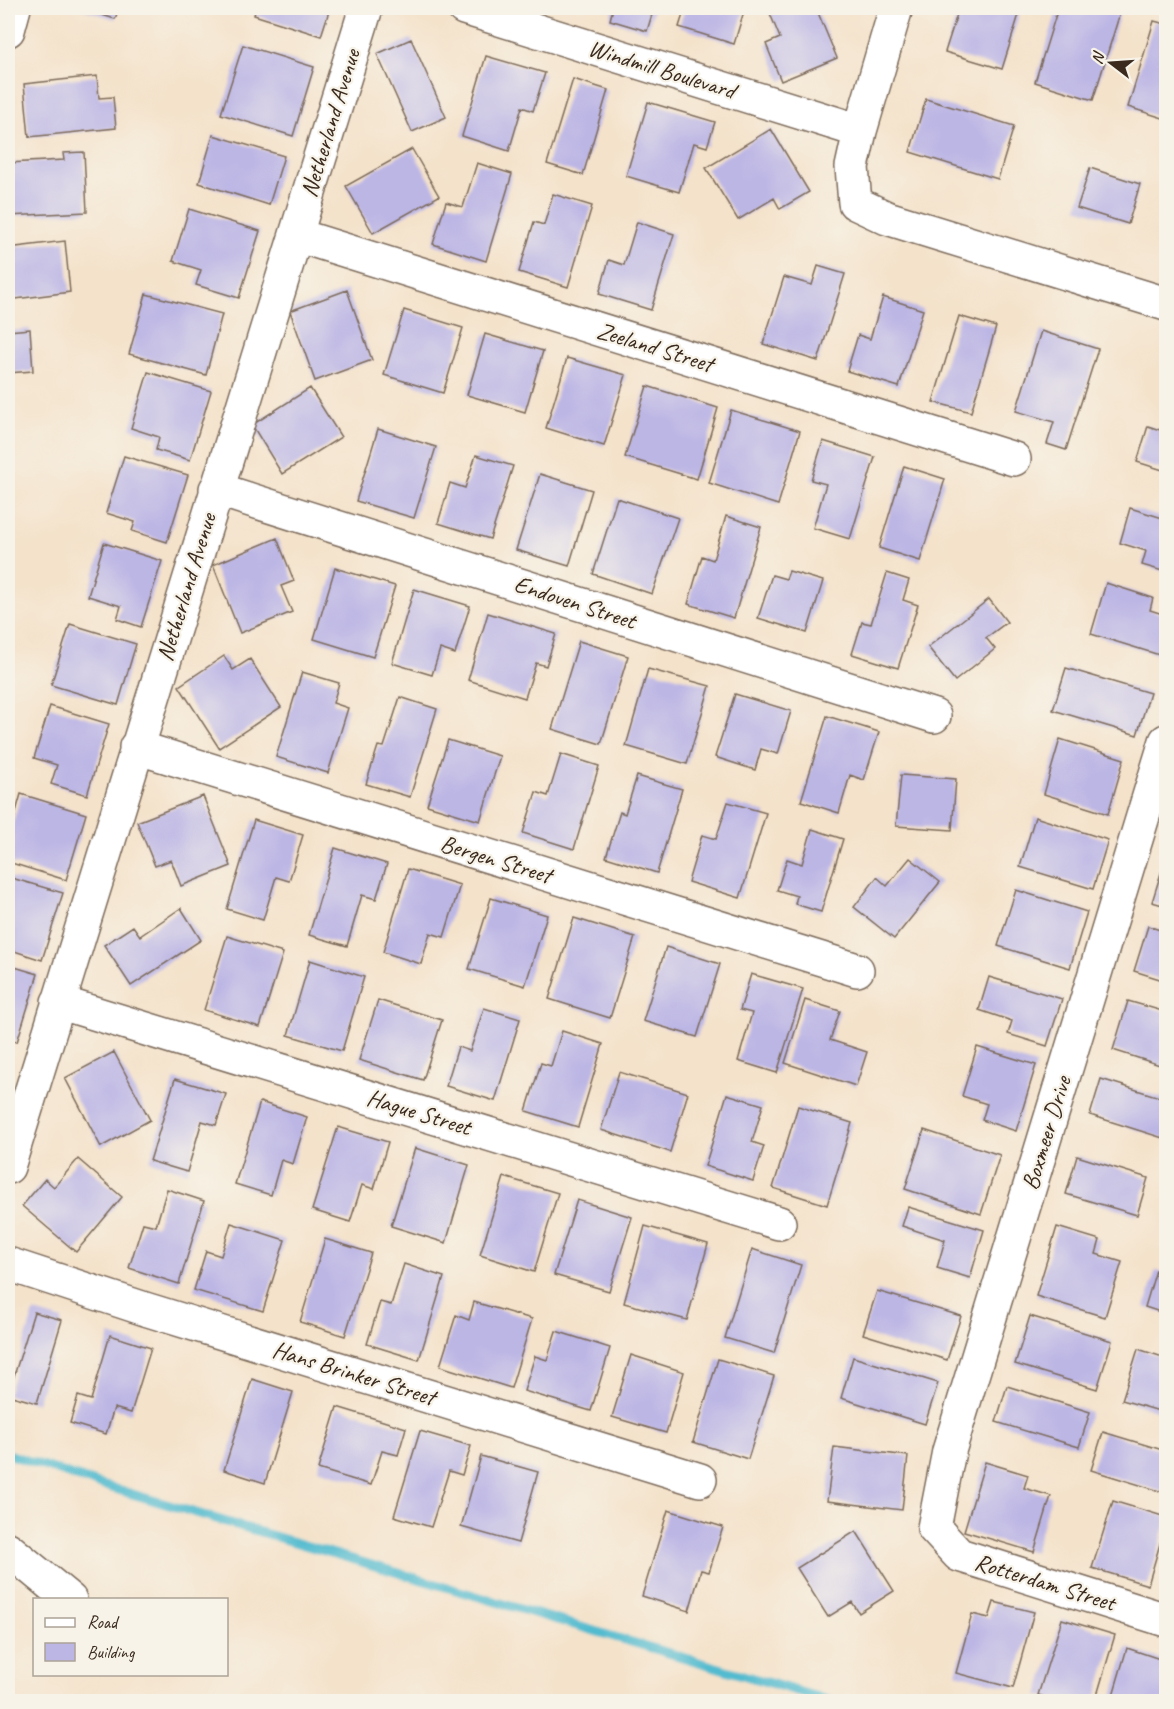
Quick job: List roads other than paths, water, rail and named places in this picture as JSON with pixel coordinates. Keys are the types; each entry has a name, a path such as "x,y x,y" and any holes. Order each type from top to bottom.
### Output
{"street":[{"path":"8,30 14,8"},
{"name":"Netherland Avenue","path":"8,1167 366,8"},
{"name":"Windmill Boulevard","path":"464,8 860,131"},
{"path":"896,8 860,131 852,167 855,203 887,218 1167,304"},
{"name":"Zeeland Street","path":"296,235 1014,459"},
{"name":"Endoven Street","path":"216,489 934,716"},
{"name":"Boxmeer Drive","path":"934,1528 949,1451 1167,741"},
{"name":"Bergen Street","path":"136,747 857,970"},
{"name":"Hague Street","path":"58,1002 779,1223"},
{"name":"Hans Brinker Street","path":"8,1264 145,1309 700,1480"},
{"name":"Rotterdam Street","path":"934,1528 959,1554 1164,1610"},
{"path":"8,1549 69,1598"}],"waterway":[{"path":"8,1454 95,1483 834,1702"}]}
